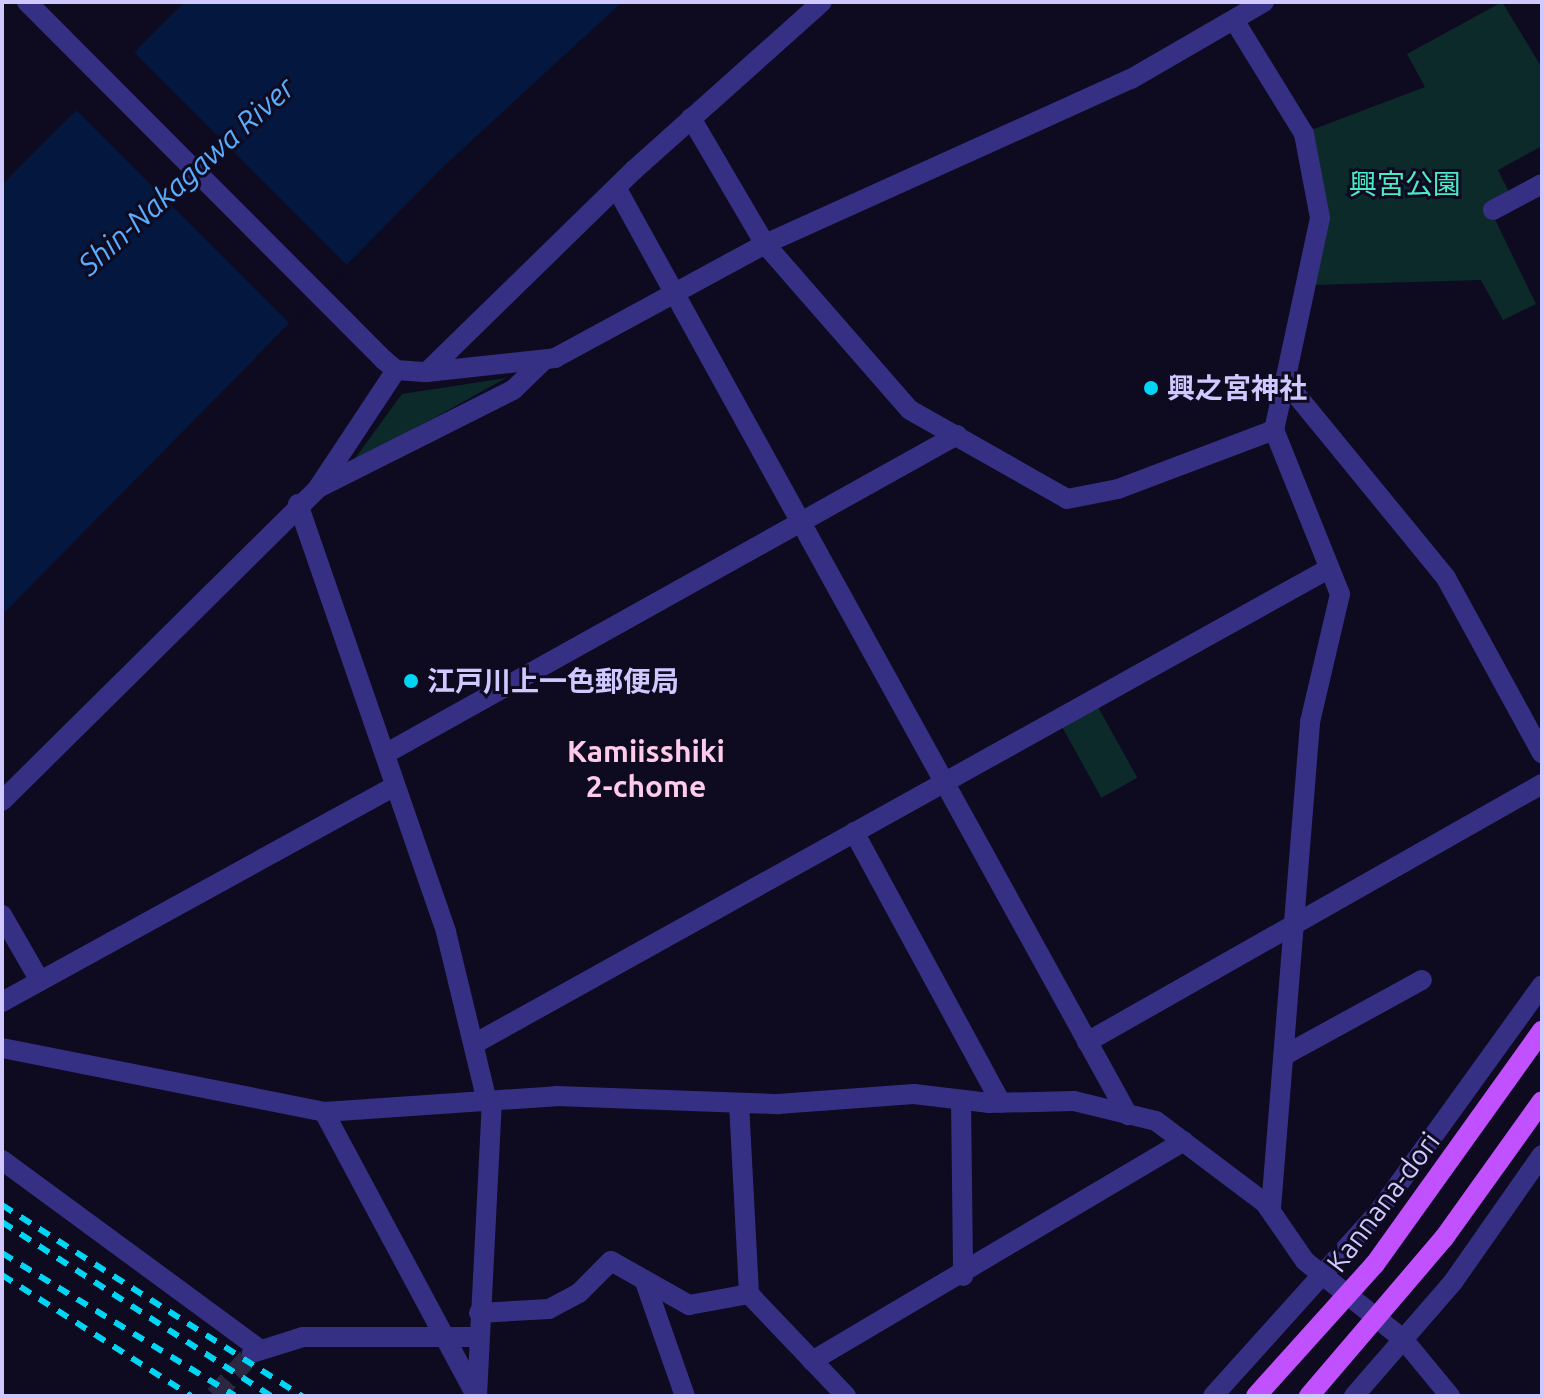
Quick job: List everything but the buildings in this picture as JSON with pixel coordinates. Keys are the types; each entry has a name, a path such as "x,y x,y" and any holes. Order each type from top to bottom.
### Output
{"main road":[{"name":"Kannana-dori","path":"1256,1396 1384,1252 1542,1031"},
{"path":"1309,1396 1444,1238 1542,1101"}],"street":[{"path":"27,2 396,370 427,372 543,361"},
{"path":"427,372 691,118 822,2"},
{"path":"2,801 298,504 318,488 513,390 543,361 765,244 1131,79 1264,2"},
{"path":"1234,20 1304,134 1320,218 1274,430 1340,594 1310,722 1298,921 1271,1208"},
{"path":"691,118 765,244 910,410 1067,499 1118,489 1274,430"},
{"path":"1493,210 1542,184"},
{"path":"617,189 798,524 1128,1115"},
{"path":"318,488 396,370"},
{"path":"1285,381 1446,578 1542,753"},
{"path":"385,754 957,435"},
{"path":"298,504 446,932 490,1102 477,1337 477,1396"},
{"path":"474,1044 1328,569"},
{"path":"1087,1042 1542,784"},
{"path":"2,1002 395,786"},
{"path":"854,832 1001,1103"},
{"path":"2,915 40,981"},
{"path":"1285,1055 1422,980"},
{"path":"1213,1396 1323,1278 1542,985"},
{"path":"2,1048 324,1112 556,1096 739,1103 914,1094 1001,1103 1060,1098 1156,1121 1271,1208 1323,1278 1403,1339 1450,1396"},
{"path":"961,1101 963,1276"},
{"path":"739,1103 749,1294 846,1396"},
{"path":"324,1112 477,1396"},
{"path":"812,1361 963,1276 1184,1141"},
{"path":"1354,1396 1453,1282 1542,1155"},
{"path":"2,1160 255,1350 303,1337 477,1337"},
{"path":"479,1313 549,1309 579,1293 611,1261 689,1305 749,1294"},
{"path":"645,1282 685,1396"}],"green space":[{"name":"興宮公園","path":"1502,2 1542,68 1542,146 1498,170 1510,194 1488,205 1536,304 1503,320 1481,280 1313,285 1306,132 1425,87 1407,54"},
{"path":"506,378 351,464 402,394"},
{"path":"1098,707 1137,778 1101,798 1062,727"}],"water":[{"name":"Shin-Nakagawa River","path":"185,2 622,2 443,167 2,615 2,185"}],"pier":[{"path":"132,50 350,268 292,326 74,108"}],"tunnel":[{"path":"215,1396 252,1353"}],"railway":[{"path":"2,1205 302,1396"},
{"path":"2,1222 271,1396"},
{"path":"2,1253 235,1396"},
{"path":"2,1275 191,1396"}],"place":[{"name":"興之宮神社","path":"1151,388"},
{"name":"江戸川上一色郵便局","path":"411,681"}],"district":[{"name":"Kamiisshiki 2-chome","path":"646,768"}]}
